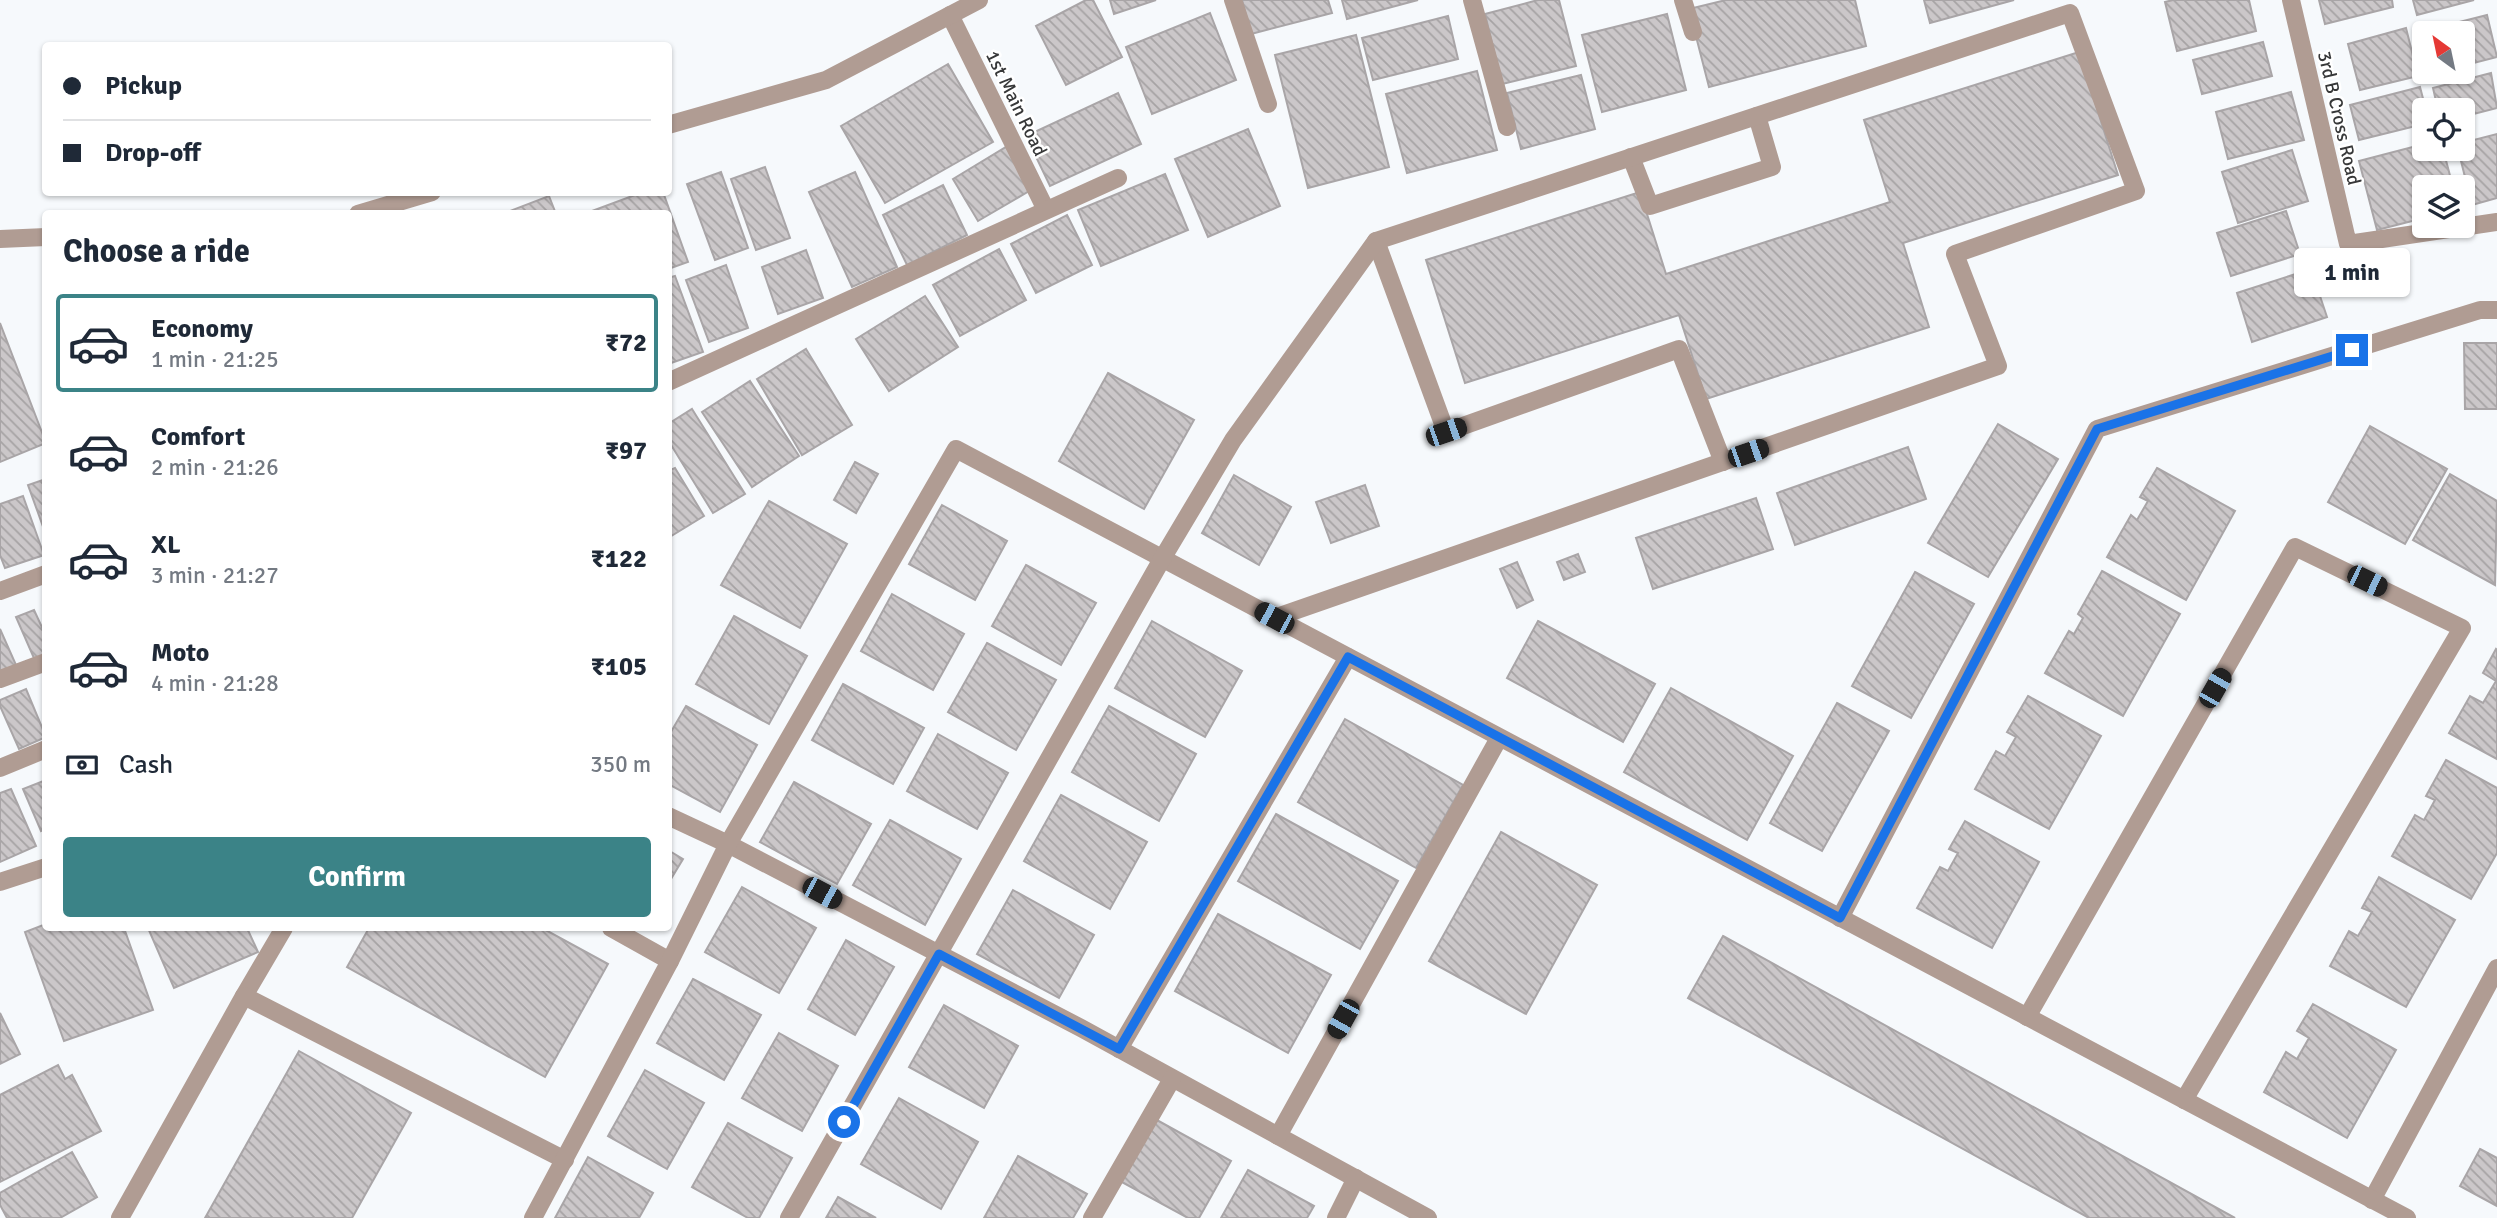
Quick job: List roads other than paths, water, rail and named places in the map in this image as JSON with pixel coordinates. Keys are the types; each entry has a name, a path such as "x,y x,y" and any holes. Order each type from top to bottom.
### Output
{"street":[{"path":"672,124 826,80 979,0"},
{"path":"1233,0 1268,104"},
{"path":"1472,0 1507,127"},
{"path":"1683,0 1693,32"},
{"name":"3rd B Cross Road","path":"2291,0 2347,244 2497,222"},
{"path":"789,1218 1162,559 1233,440 1376,241 2070,13 2136,191 1955,254 1998,366 1274,618"},
{"name":"1st Main Road","path":"950,15 1046,210"},
{"path":"1631,157 1650,206 1772,167 1757,116"},
{"path":"672,380 1118,178"},
{"path":"372,210 419,196"},
{"path":"0,239 42,237"},
{"path":"1376,241 1446,432 1679,349 1723,462"},
{"path":"1840,918 2097,429 2480,310 2497,310"},
{"path":"533,1218 670,961 728,844 956,449 2407,1218"},
{"path":"2027,1017 2295,547 2462,628 2184,1100"},
{"path":"0,591 42,575"},
{"path":"1119,1049 1348,657"},
{"path":"0,679 42,663"},
{"path":"1278,1136 1499,738"},
{"path":"0,768 42,751"},
{"path":"672,818 728,844 1119,1049 1428,1218"},
{"path":"0,882 42,868"},
{"path":"120,1218 282,931"},
{"path":"616,931 670,961"},
{"path":"2372,1200 2497,968"},
{"path":"244,996 565,1160"},
{"path":"1092,1218 1172,1079"},
{"path":"1336,1218 1356,1178"}]}
